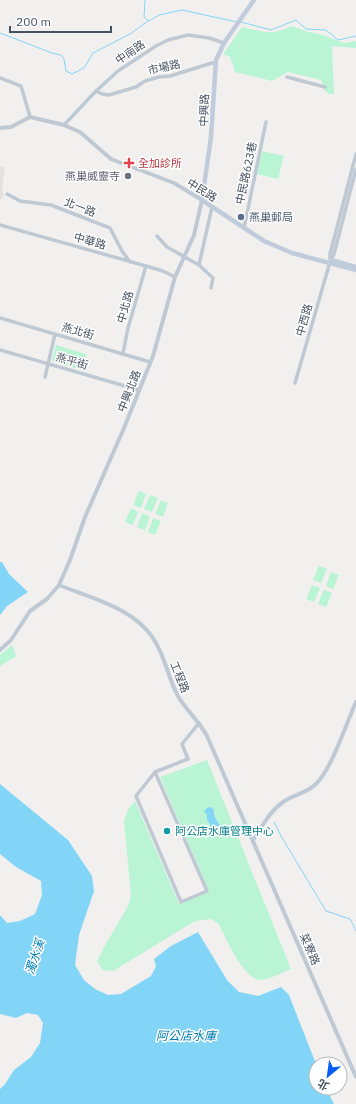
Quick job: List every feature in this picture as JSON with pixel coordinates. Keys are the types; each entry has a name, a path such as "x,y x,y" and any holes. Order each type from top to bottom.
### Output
{"main road":[{"name":"中興路","path":"202,200 211,137 215,64 224,43 254,0"},
{"name":"中民路","path":"202,200 264,241 292,253 356,270"},
{"name":"中民路","path":"330,262 335,261 356,267"}],"street":[{"name":"中南路","path":"64,125 96,91 118,71 156,46 168,40 188,35 209,38 224,43"},
{"name":"市場路","path":"96,91 109,96 136,87 145,81 170,76 212,63 215,64"},
{"path":"0,78 21,86 30,117 11,127 0,128"},
{"path":"288,78 325,87"},
{"name":"中民路","path":"30,117 64,125 80,132 111,159 174,183 202,200"},
{"name":"中民路623巷","path":"244,228 266,122"},
{"name":"中西路","path":"330,262 330,254 356,154"},
{"name":"中西路","path":"295,383 330,262 334,254 356,169"},
{"name":"北一路","path":"6,194 20,201 51,205 110,228 122,251 130,262"},
{"name":"中興北路","path":"60,585 85,517 150,362 174,276 194,235 202,200"},
{"path":"198,265 212,207"},
{"name":"中華路","path":"0,225 146,266 174,276"},
{"path":"157,236 167,247 198,265 212,278 211,288"},
{"name":"中北路","path":"123,353 128,328 146,266"},
{"name":"燕北街","path":"0,318 150,362"},
{"path":"45,377 55,334"},
{"name":"燕平街","path":"0,350 139,390"},
{"path":"0,650 11,640 30,611 47,599 60,585"},
{"name":"工程路","path":"60,585 122,611 133,618 146,630 156,643 181,702 199,723 207,736 253,840"},
{"path":"253,840 260,828 282,802 310,788 320,779 334,753 356,702"},
{"path":"155,772 206,891 181,902 136,796 155,772 188,759 182,744 199,723"},
{"name":"菜寮路","path":"253,840 356,1077"}],"shaded area":[{"path":"0,166 5,167 2,189 4,195 0,201"}],"green space":[{"path":"292,26 344,43 356,41 356,48 332,46 334,94 330,94 325,91 321,80 288,72 272,81 235,72 230,57 223,54 242,27 262,32 273,32"},
{"path":"262,151 284,156 278,179 257,174"},
{"path":"56,345 86,354 82,370 53,362 52,360"},
{"path":"139,491 146,494 141,508 133,505"},
{"path":"150,495 158,498 152,512 144,509"},
{"path":"161,500 168,503 163,517 155,514"},
{"path":"131,508 138,512 133,525 125,522"},
{"path":"142,513 150,517 145,530 137,527"},
{"path":"153,518 161,521 155,535 148,532"},
{"path":"319,566 327,569 321,583 313,580"},
{"path":"331,572 339,575 333,589 326,586"},
{"path":"312,585 320,588 314,602 306,599"},
{"path":"324,590 332,593 326,607 318,604"},
{"path":"12,645 16,655 15,657 0,666 0,655"},
{"path":"207,760 291,969 262,980 255,978 249,974 236,958 218,923 211,919 195,921 113,971 103,970 97,961 127,908 131,896 124,821 128,809 135,801 179,904 209,891 160,777"}],"water":[{"path":"0,562 2,562 9,574 28,592 7,606 0,615"},
{"name":"阿公店水庫","path":"0,784 68,840 92,876 94,891 79,935 75,965 84,980 95,989 108,995 121,994 151,976 156,966 154,959 171,946 198,932 227,980 239,992 258,996 281,987 289,995 313,1056 308,1056 308,1096 330,1096 334,1104 0,1104 0,1089 14,1070 31,1057 40,1043 43,1023 38,1015 27,1013 16,1018 0,1014 0,915 7,923 20,921 35,914 42,895 41,881 16,867 0,854"},
{"path":"211,807 214,810 215,817 221,828 214,833 210,830 207,814 204,812 207,808"}],"waterway":[{"path":"145,0 144,17 149,21 159,15 182,10 237,22"},
{"path":"241,22 271,30 296,20 306,29 326,30 338,40 356,36"},
{"path":"0,33 61,55 64,59 66,71 72,74 84,68 93,53 130,34 148,21"},
{"path":"274,822 326,911 350,919 356,931"}],"place":[{"name":"全加診所","path":"129,163"},
{"name":"燕巢威靈寺","path":"128,176"},
{"name":"燕巢郵局","path":"241,217"},
{"name":"阿公店水庫管理中心","path":"167,831"}],"water label":[{"name":"濁水溪","path":"35,957"}]}
